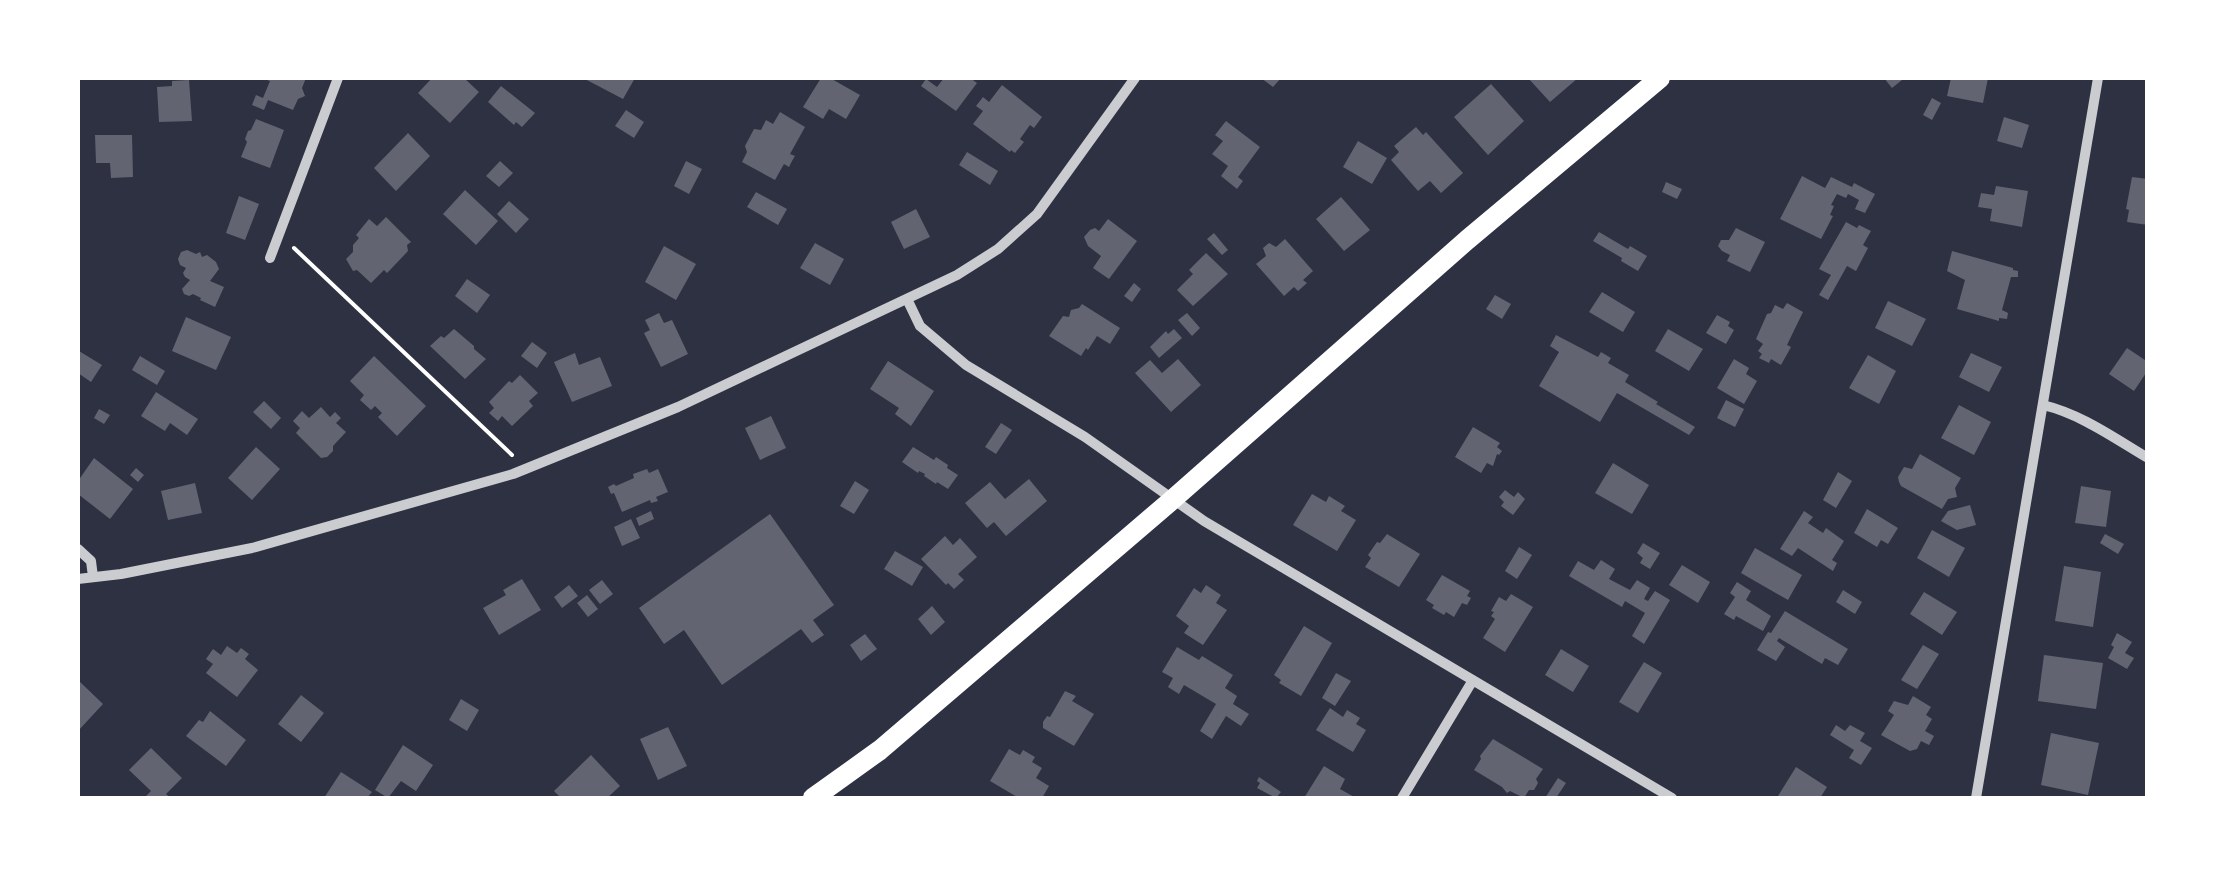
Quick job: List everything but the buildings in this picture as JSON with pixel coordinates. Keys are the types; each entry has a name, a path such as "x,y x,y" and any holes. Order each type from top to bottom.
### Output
{"main road":[{"path":"813,798 880,750 1467,240 1660,78"}],"street":[{"path":"270,258 338,78"},
{"path":"78,580 252,548 513,474 678,407 907,299 998,249 1038,214 1134,78"},
{"path":"1976,798 2098,78"},
{"path":"907,299 920,326 966,365 1085,437 1172,500 1672,798"},
{"path":"2043,406 2082,418 2148,458"},
{"path":"78,549 91,561 94,576"},
{"path":"1402,798 1473,680"}],"path":[{"path":"280,235 512,454 513,474"}]}
